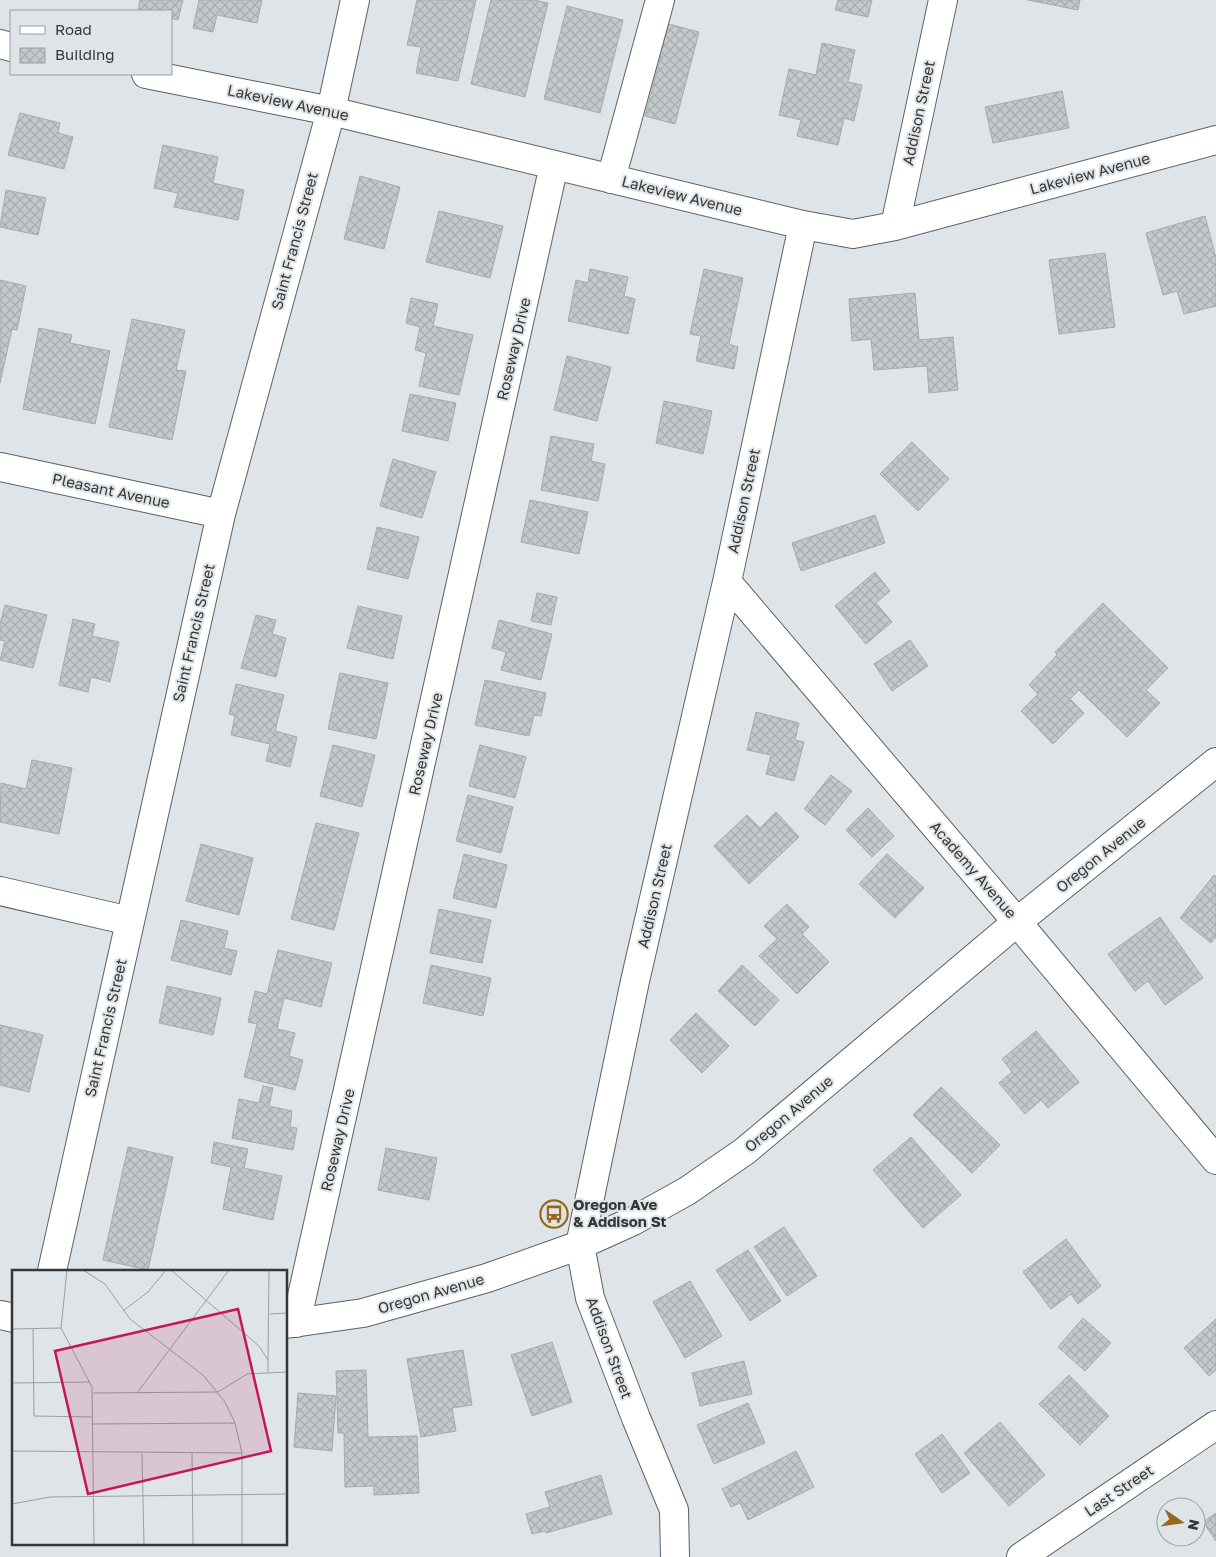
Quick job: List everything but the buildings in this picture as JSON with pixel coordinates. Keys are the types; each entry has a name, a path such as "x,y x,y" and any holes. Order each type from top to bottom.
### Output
{"street":[{"name":"Saint Francis Street","path":"52,1270 221,514 331,111 355,0"},
{"path":"611,179 660,0"},
{"name":"Addison Street","path":"895,226 943,0"},
{"name":"Lakeview Avenue","path":"151,75 331,111 803,225 853,234 895,226 1216,140"},
{"name":"Roseway Drive","path":"291,1324 554,165"},
{"name":"Addison Street","path":"676,1557 674,1510 590,1298 580,1245 637,972 727,582 803,225"},
{"name":"Pleasant Avenue","path":"0,467 221,514"},
{"name":"Academy Avenue","path":"727,582 1017,922 1216,1160"},
{"name":"Oregon Avenue","path":"291,1324 363,1313 487,1278 580,1245 633,1221 671,1200 745,1151 1017,922 1216,762"},
{"path":"0,891 130,921"},
{"name":"Last Street","path":"1021,1557 1216,1425"}],"place":[{"name":"Oregon Ave & Addison St","path":"554,1214"}]}
